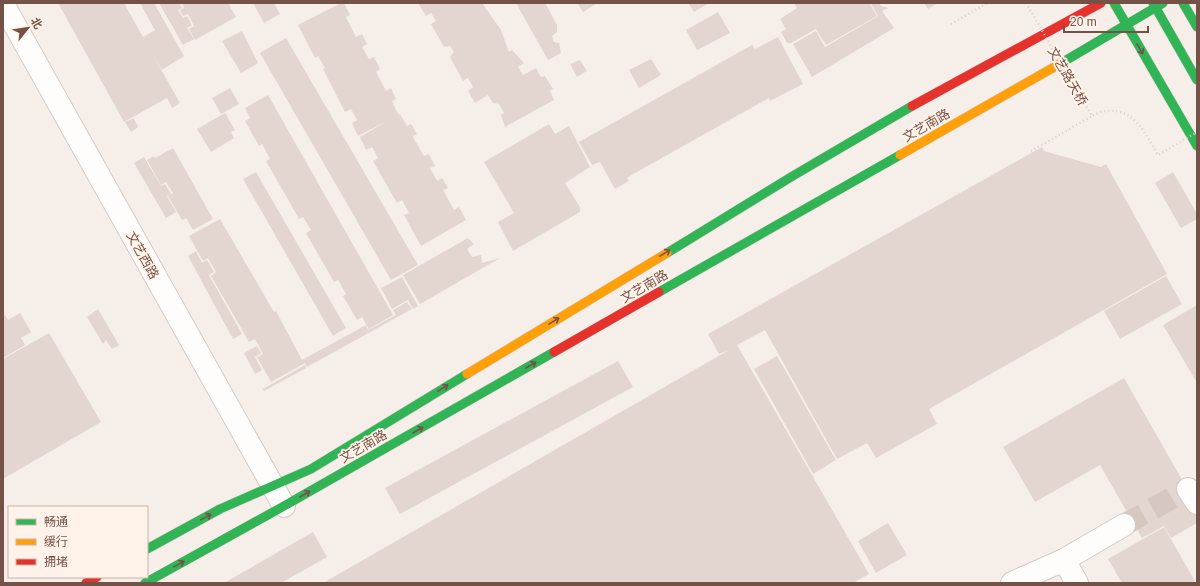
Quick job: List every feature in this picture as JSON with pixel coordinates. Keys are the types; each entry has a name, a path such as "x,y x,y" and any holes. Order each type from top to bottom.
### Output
{"main road":[{"name":"文艺南路","path":"148,548 220,509 310,469 810,165 896,115 1101,3"},
{"path":"1114,3 1197,146"},
{"path":"1183,3 1197,27"},
{"name":"文艺南路","path":"145,583 284,506 1127,25 1157,5"},
{"path":"1157,5 1197,80"},
{"path":"86,583 95,578"}],"street":[{"name":"文艺西路","path":"3,4 284,506"},
{"path":"1012,583 1064,560 1124,525"},
{"path":"1064,560 1077,583"}],"path":[{"path":"951,24 987,3"},
{"name":"文艺路天桥","path":"1026,3 1092,116 1106,111 1120,112 1131,117 1140,125 1158,155 1197,132"},
{"path":"1031,151 1092,116"}],"building":[{"path":"58,3 124,3 143,37 155,30 140,3 154,3 184,56 162,70 154,57 180,103 172,108 167,98 124,122"},
{"path":"159,3 179,3 182,8 178,10 183,18 187,16 192,25 187,28 194,39 183,45"},
{"path":"182,3 228,3 236,17 195,40 189,29 194,26 188,14 183,16 180,10 184,8"},
{"path":"253,3 274,3 280,14 264,23"},
{"path":"341,3 344,3 350,15 346,17 356,37 362,34 367,44 362,47 369,59 374,57 380,69 376,72 386,91 391,88 396,99 392,101 397,112 399,115 400,114 407,126 411,124 417,134 413,136 414,139 424,156 429,154 435,166 430,168 437,181 442,178 448,188 443,190 454,210 459,207 466,220 421,246 404,215 409,213 402,200 397,203 373,161 378,158 372,147 366,150 360,137 387,121 358,136 352,123 357,120 351,109 345,112 323,69 325,68 318,56 315,58 298,25"},
{"path":"418,3 482,3 501,30 509,52 512,50 524,63 518,67 523,75 536,68 541,77 545,76 553,89 550,91 554,100 505,127 501,115 504,113 499,104 493,103 488,95 475,103 468,91 473,87 468,78 463,81 450,57 454,52 450,46 444,47 431,24 436,21 431,13 426,16"},
{"path":"516,3 545,3 557,25 557,32 552,36 554,42 559,43 561,53 548,60"},
{"path":"598,3 583,12 578,4"},
{"path":"688,3 709,3 694,12"},
{"path":"794,3 869,3 877,16 826,45 816,29 791,43 787,43 781,32 786,29 780,19 797,8"},
{"path":"870,3 879,3 881,6 889,8 882,11 894,28 812,77 793,44 816,31 825,47 878,16"},
{"path":"924,3 938,3 928,9"},
{"path":"718,12 730,33 697,50 686,30"},
{"path":"242,31 258,63 241,73 222,41"},
{"path":"778,37 803,84 770,101 769,98 635,173 627,178 629,181 615,189 600,162 592,165 579,142 752,45 755,49"},
{"path":"286,38 418,265 391,280 260,53"},
{"path":"651,59 661,75 639,88 629,70"},
{"path":"580,60 587,71 577,77 570,64"},
{"path":"230,88 239,104 221,114 212,98"},
{"path":"268,95 393,315 369,329 362,317 357,320 343,296 346,294 338,280 334,282 306,233 311,230 303,217 299,219 266,161 270,159 262,144 259,146 245,121 250,118 245,108"},
{"path":"225,113 235,130 231,132 234,138 211,152 197,129"},
{"path":"134,118 138,127 131,132 125,122"},
{"path":"549,124 555,134 569,126 590,167 565,183 580,207 580,212 513,251 498,222 514,213 484,162"},
{"path":"1042,147 1044,151 1101,167 1106,164 1167,274 929,409 937,424 876,458 867,443 837,459 765,330 737,345 869,574 853,583 323,583 729,350 719,354 708,334"},
{"path":"173,148 213,219 193,230 186,218 182,220 168,196 173,193 166,182 161,185 147,160 154,156 155,158"},
{"path":"144,157 161,186 165,184 171,194 167,196 176,212 166,218 134,163"},
{"path":"256,172 346,328 333,336 243,179"},
{"path":"1173,172 1197,214 1197,219 1181,228 1155,183"},
{"path":"220,219 274,312 276,311 302,360 366,325 368,330 396,315 393,310 407,302 412,309 307,367 305,363 271,382 257,357 263,354 255,339 249,342 211,276 216,272 208,258 203,261 189,236"},
{"path":"468,238 474,244 467,249 472,257 481,255 482,263 500,258 420,304 403,275"},
{"path":"196,251 202,263 207,260 214,272 209,275 242,334 233,339 188,256"},
{"path":"1166,276 1182,304 1120,339 1104,311"},
{"path":"402,277 418,306 413,309 408,300 392,309 381,288"},
{"path":"1197,305 1197,383 1163,325"},
{"path":"98,309 119,345 112,349 106,340 103,344 87,317"},
{"path":"3,312 8,320 20,313 31,332 21,338 25,345 3,358"},
{"path":"49,333 101,422 3,479 3,359"},
{"path":"257,346 261,353 255,357 262,370 255,374 244,353"},
{"path":"777,356 836,460 813,474 754,369"},
{"path":"618,361 633,387 400,514 385,488"},
{"path":"305,365 306,368 264,391 263,389"},
{"path":"1124,378 1197,506 1197,523 1171,538 1164,526 1142,538 1100,465 1035,502 1003,447"},
{"path":"888,523 907,555 876,573 858,541"},
{"path":"1164,527 1196,583 1122,583 1108,559"},
{"path":"313,532 327,557 281,583 224,583"}],"tunnel":[{"path":"1124,525 1188,489"}],"traffic: fast":[{"path":"1114,3 1197,146"},
{"path":"1153,3 1197,80"},
{"path":"1063,62 1163,3"},
{"path":"1183,3 1197,27"},
{"path":"667,253 791,177 912,106"},
{"path":"659,292 900,155"},
{"path":"145,583 284,506 554,352"},
{"path":"148,548 220,509 311,469 467,374"}],"traffic: slow":[{"path":"900,155 1063,62"},
{"path":"467,374 667,253"}],"traffic: jam":[{"path":"912,106 1101,3"},
{"path":"554,352 659,292"},
{"path":"86,583 95,578"}]}
